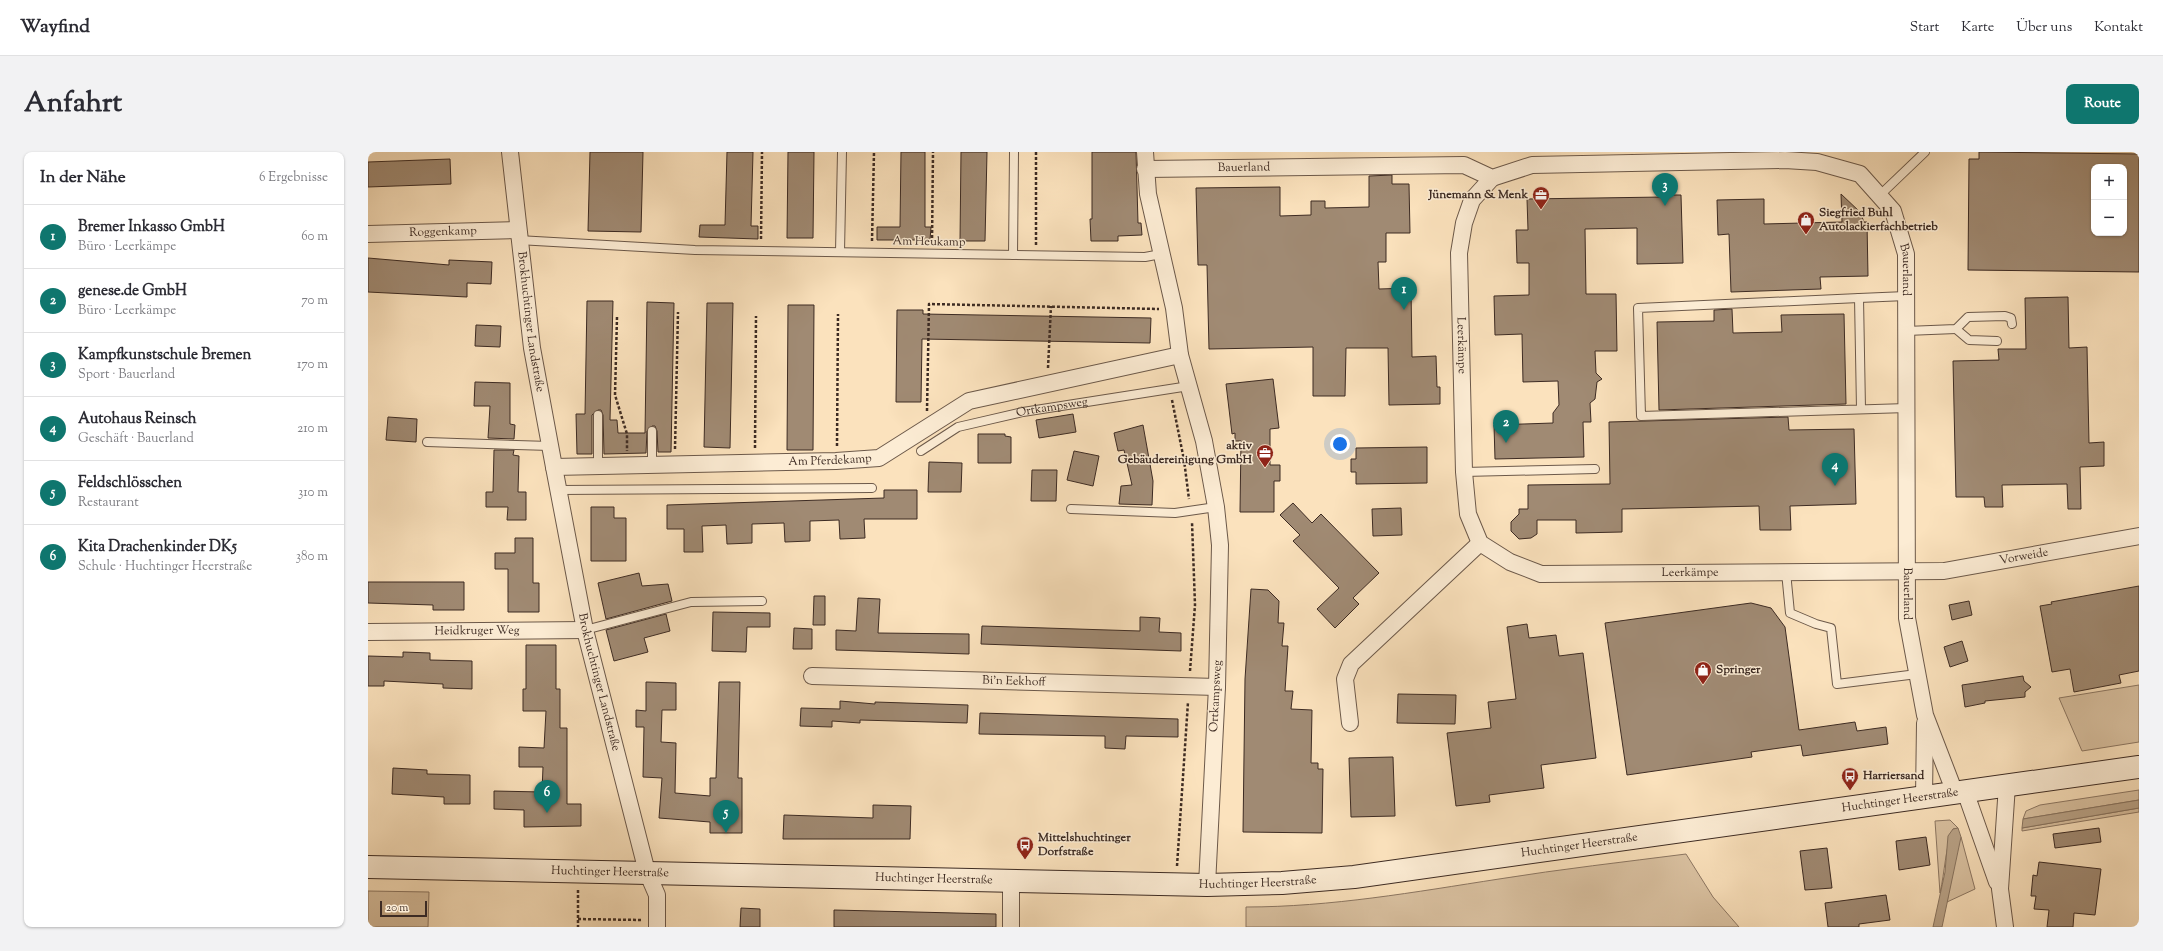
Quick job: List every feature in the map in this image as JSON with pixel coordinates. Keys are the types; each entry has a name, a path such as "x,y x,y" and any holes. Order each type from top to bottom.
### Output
{"main road":[{"name":"Huchtinger Heerstraße","path":"368,867 1207,885 1282,883 1354,877 2139,767"}],"street":[{"name":"Brokhuchtinger Landstraße","path":"510,152 518,235 532,348 558,490 586,630 647,872 657,895 657,924"},
{"name":"Ortkampsweg","path":"1144,152 1145,169 1161,254 1164,311 1180,355 1204,441 1216,507 1220,545 1221,593 1207,885"},
{"name":"Bauerland","path":"1145,169 1464,165 1492,178 1532,165 1785,160 1817,162 1860,174 1892,211 1906,254 1907,618 1925,715 1924,797"},
{"name":"Leerkämpe","path":"1492,178 1472,200 1464,222 1459,253 1464,472 1468,514 1480,543 1510,562 1541,574 1908,571"},
{"name":"Roggenkamp","path":"368,234 518,235"},
{"name":"Am Pferdekamp","path":"554,467 836,461 879,458 926,427 970,401 1180,355"},
{"name":"Vorweide","path":"1908,571 1944,571 2139,536"},
{"path":"1350,723 1345,679 1351,664 1480,543"},
{"name":"Heidkruger Weg","path":"368,632 586,630"},
{"name":"Bi'n Eekhoff","path":"812,676 1217,687"},
{"name":"Bauerland","path":"1925,715 1960,792"},
{"path":"2005,927 2000,889 2007,786"},
{"path":"1960,792 2000,889"},
{"path":"1011,881 1011,927"}],"lane":[{"path":"840,252 842,152"},
{"path":"1013,255 1014,152"},
{"path":"1879,196 1925,152"},
{"name":"Am Heukamp","path":"518,235 695,250 1145,257 1161,254"},
{"path":"1906,296 1638,308 1641,416 1907,408"},
{"path":"1859,298 1861,409"},
{"path":"1956,329 1968,317 2005,316 2011,318 2012,324"},
{"path":"1906,331 1956,329 1970,340 1997,341"},
{"name":"Ortkampsweg","path":"921,451 958,427 1023,412 1189,386"},
{"path":"598,415 598,466"},
{"path":"652,431 652,465"},
{"path":"427,442 550,446"},
{"path":"1464,472 1595,470"},
{"path":"558,490 872,488"},
{"path":"1071,509 1175,512 1216,507"},
{"path":"1786,572 1790,614 1831,628 1837,684 1917,674"},
{"path":"586,630 691,602 762,601"}],"path":[{"path":"761,251 762,152"},
{"path":"872,253 874,152"},
{"path":"932,254 934,152"},
{"path":"1036,152 1035,232 1037,255"},
{"path":"1158,302 1164,311"},
{"path":"926,427 929,304 1051,306 1164,311"},
{"path":"1048,384 1051,306"},
{"path":"674,464 678,312"},
{"path":"836,461 838,314"},
{"path":"755,463 756,316"},
{"path":"616,317 615,395 627,434 627,465"},
{"path":"1170,390 1184,460 1191,510 1195,605 1175,884"},
{"path":"578,871 578,927"},
{"path":"578,919 657,924"}],"shaded area":[{"path":"2139,685 2139,742 2082,751 2059,698"},
{"path":"2139,790 2139,800 2023,819 2026,811 2040,805"},
{"path":"2139,800 2139,808 2022,828 2023,819"},
{"path":"2139,808 2139,812 2022,831 2022,828"},
{"path":"1950,820 1958,828 1953,829 1950,837 1940,893 1935,821"},
{"path":"1958,828 1961,837 1942,927 1933,927 1945,872 1948,836 1953,829"},
{"path":"1961,837 1975,889 1947,902 1958,840"},
{"path":"1686,854 1713,897 1739,927 1246,927 1246,907 1341,902 1546,872"},
{"path":"368,891 429,892 428,927 368,927"}],"building":[{"path":"590,152 643,152 641,232 588,231"},
{"path":"727,152 753,152 751,226 758,226 758,239 699,237 700,225 725,225"},
{"path":"788,152 814,152 813,238 787,238"},
{"path":"901,152 925,152 925,227 931,227 930,240 877,240 877,227 900,227"},
{"path":"961,152 987,152 985,241 960,241"},
{"path":"1092,152 1136,152 1138,223 1141,223 1142,235 1118,236 1118,241 1091,241 1090,219 1092,219"},
{"path":"1979,152 2139,154 2139,272 1968,270 1969,159 1979,159"},
{"path":"450,159 451,184 368,187 368,162"},
{"path":"1392,175 1392,184 1409,184 1410,233 1386,233 1386,262 1378,262 1379,289 1411,288 1412,357 1436,356 1437,387 1440,387 1440,404 1389,405 1388,348 1346,348 1345,396 1313,396 1313,347 1209,349 1207,265 1198,265 1196,188 1280,187 1280,216 1311,215 1311,201 1325,201 1325,208 1369,207 1369,176"},
{"path":"1841,194 1860,212 1864,222 1867,222 1868,276 1820,277 1821,289 1731,292 1729,234 1718,235 1717,200 1764,199 1764,224 1842,222"},
{"path":"1663,195 1681,195 1683,263 1637,264 1637,228 1585,229 1586,294 1616,294 1617,351 1595,351 1596,373 1602,379 1597,382 1595,399 1590,403 1591,422 1583,422 1584,457 1495,459 1494,425 1553,423 1553,413 1559,405 1558,381 1523,382 1522,334 1495,335 1494,296 1529,295 1529,263 1517,263 1516,230 1528,230 1527,199 1663,197"},
{"path":"368,258 449,265 449,260 492,262 491,284 467,283 467,297 368,292"},
{"path":"2068,297 2069,348 2087,347 2089,443 2104,442 2104,466 2080,467 2081,509 2068,509 2067,484 2002,485 2003,507 1985,507 1984,497 1956,497 1953,361 1999,360 1998,349 2026,349 2025,298"},
{"path":"587,301 613,301 610,420 617,420 618,433 645,433 647,302 674,303 671,452 658,452 657,431 655,426 652,426 647,431 646,453 604,454 603,415 601,410 598,410 592,415 592,454 577,454 576,414 585,414"},
{"path":"707,303 733,303 730,448 704,447"},
{"path":"788,305 814,305 813,450 787,450"},
{"path":"1732,309 1733,333 1782,332 1781,315 1844,314 1846,404 1659,410 1657,322 1714,321 1714,310"},
{"path":"897,310 923,310 923,314 1151,318 1150,343 922,339 921,402 896,402"},
{"path":"476,325 501,326 500,347 475,346"},
{"path":"1273,379 1279,428 1270,429 1270,465 1280,465 1280,481 1274,481 1274,512 1240,512 1241,441 1235,441 1235,433 1232,434 1226,384"},
{"path":"475,382 510,383 510,424 515,425 514,439 488,438 490,406 474,406"},
{"path":"1073,414 1076,432 1039,438 1036,420"},
{"path":"388,417 417,419 416,442 386,440"},
{"path":"1788,417 1789,430 1854,429 1856,504 1790,506 1791,530 1760,530 1759,506 1622,509 1622,532 1576,533 1576,520 1537,520 1537,534 1531,538 1519,539 1511,531 1511,522 1519,514 1519,509 1528,509 1528,485 1610,484 1609,422"},
{"path":"1143,425 1153,481 1152,505 1119,504 1121,486 1132,485 1124,450 1118,451 1114,433"},
{"path":"978,434 1005,434 1005,436 1011,437 1011,463 978,463"},
{"path":"1427,447 1427,483 1356,484 1356,472 1351,472 1351,459 1356,459 1356,448"},
{"path":"494,450 514,450 513,455 519,456 518,492 526,492 526,520 507,520 508,507 486,507 486,492 493,492"},
{"path":"1074,451 1099,456 1093,486 1067,480"},
{"path":"929,462 962,463 961,492 928,492"},
{"path":"1032,470 1057,470 1056,501 1031,501"},
{"path":"884,490 917,490 917,519 864,519 865,538 840,539 839,520 810,521 810,541 785,542 784,523 752,524 752,543 727,544 726,525 702,526 703,552 684,552 684,529 667,529 667,505 884,498"},
{"path":"1293,503 1312,523 1321,514 1379,573 1353,598 1359,604 1335,628 1317,609 1339,588 1293,541 1300,535 1280,515"},
{"path":"591,507 614,507 614,518 626,518 626,561 591,561"},
{"path":"1401,508 1402,535 1373,536 1372,509"},
{"path":"515,538 533,538 533,583 539,583 539,612 508,612 508,569 495,569 495,553 515,553"},
{"path":"639,573 642,586 668,584 672,601 606,619 598,583"},
{"path":"368,582 464,582 464,610 433,610 433,605 368,603"},
{"path":"2139,586 2139,671 2119,675 2121,683 2074,692 2070,669 2052,672 2040,606 2052,604 2051,602"},
{"path":"1251,589 1268,590 1279,601 1278,623 1284,623 1282,646 1288,646 1285,691 1293,691 1291,709 1312,710 1311,763 1318,763 1318,769 1323,769 1322,833 1243,832 1245,679"},
{"path":"814,596 825,596 825,625 813,625"},
{"path":"858,598 880,599 878,633 969,634 969,654 836,650 836,630 856,631"},
{"path":"1969,601 1972,615 1952,620 1949,605"},
{"path":"1751,603 1771,608 1785,627 1799,730 1855,722 1857,731 1886,727 1888,744 1803,756 1801,745 1751,752 1752,757 1627,775 1605,623"},
{"path":"713,612 770,613 770,627 747,627 746,652 712,651"},
{"path":"666,614 670,631 644,638 648,652 614,661 606,630"},
{"path":"1140,617 1160,618 1159,632 1181,633 1181,651 981,644 982,626 1140,631"},
{"path":"1527,624 1529,638 1556,635 1559,656 1583,653 1596,758 1541,765 1544,788 1489,795 1490,802 1456,806 1447,733 1491,728 1488,702 1516,699 1507,627"},
{"path":"794,628 812,629 812,649 793,649"},
{"path":"1962,641 1968,661 1950,667 1944,647"},
{"path":"526,645 556,645 556,689 560,689 560,728 567,728 567,804 581,804 581,826 524,827 524,810 494,809 494,791 542,792 543,767 519,767 519,747 544,748 546,711 523,711 523,689 526,689"},
{"path":"403,652 430,653 430,660 472,661 472,689 443,688 443,684 384,681 384,686 368,686 368,656 403,657"},
{"path":"2023,676 2024,681 2031,687 2025,692 2025,697 1985,701 1985,703 1965,707 1962,685"},
{"path":"646,682 676,683 676,710 662,710 661,742 676,743 675,793 710,796 710,778 716,778 719,682 740,682 738,778 742,778 742,833 710,833 710,822 659,818 662,778 643,777 644,727 636,727 636,710 646,711"},
{"path":"1398,694 1456,695 1455,724 1397,723"},
{"path":"840,701 875,704 875,702 968,705 967,723 860,720 860,723 832,721 832,727 800,726 801,708 840,709"},
{"path":"980,713 1178,719 1178,737 1126,736 1125,749 1105,748 1105,736 979,734"},
{"path":"1393,757 1395,816 1351,817 1349,758"},
{"path":"393,768 427,770 427,774 470,775 470,804 444,804 444,797 392,794"},
{"path":"873,805 911,806 910,839 783,839 784,815 873,818"},
{"path":"2099,828 2101,842 2055,848 2053,834"},
{"path":"1926,837 1930,865 1899,870 1896,841"},
{"path":"1827,848 1832,888 1805,890 1800,851"},
{"path":"2039,862 2101,869 2095,915 2074,913 2073,927 2047,927 2049,910 2034,909 2036,896 2031,896 2033,875 2037,876"},
{"path":"1886,895 1890,920 1859,924 1859,927 1828,927 1825,903"},
{"path":"741,908 760,909 760,927 740,927"},
{"path":"834,910 996,914 996,927 834,927"}],"place":[{"name":"Kampfkunstschule Bremen","path":"1665,206"},
{"name":"Jünemann & Menk","path":"1541,210"},
{"name":"Siegfried Buhl Autolackierfachbetrieb","path":"1806,235"},
{"name":"Bremer Inkasso GmbH","path":"1404,310"},
{"name":"genese.de GmbH","path":"1506,443"},
{"name":"aktiv Gebäudereinigung GmbH","path":"1265,468"},
{"name":"Autohaus Reinsch","path":"1835,486"},
{"name":"Springer","path":"1703,685"},
{"name":"Harriersand","path":"1850,791"},
{"name":"Kita Drachenkinder DK5","path":"547,813"},
{"name":"Feldschlösschen","path":"726,833"},
{"name":"Mittelshuchtinger Dorfstraße","path":"1025,860"}]}
